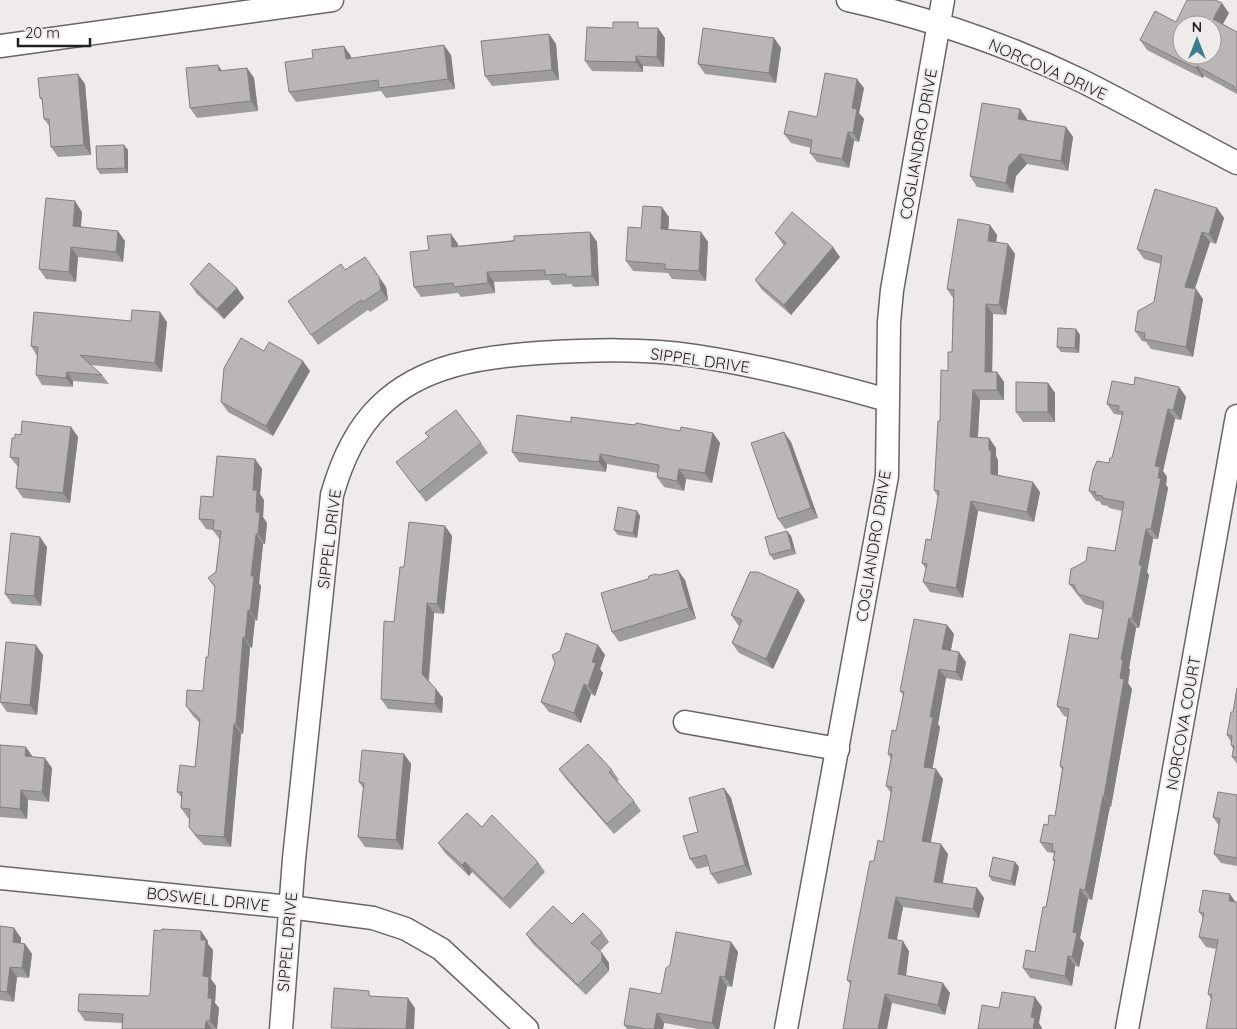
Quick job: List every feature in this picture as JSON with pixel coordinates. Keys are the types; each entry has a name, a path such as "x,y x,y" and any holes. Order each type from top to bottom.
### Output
{"street":[{"path":"0,46 332,0"},
{"name":"NORCOVA DRIVE","path":"848,0 939,24 1014,51 1081,80 1237,163"},
{"name":"COGLIANDRO DRIVE","path":"786,1029 887,476 889,322 892,290 943,0"},
{"name":"SIPPEL DRIVE","path":"280,1029 290,907 332,495 343,460 362,427 380,406 403,387 425,375 456,364 510,355 590,350 695,356 775,371 887,400"},
{"name":"NORCOVA COURT","path":"1127,1029 1237,416"},
{"path":"686,722 838,749"},
{"name":"BOSWELL DRIVE","path":"0,878 290,907 373,918 406,929 441,948 527,1029"}],"building":[{"path":"1187,0 1215,0 1222,3 1215,15 1180,15"},
{"path":"1155,11 1172,20 1172,56 1140,40"},
{"path":"613,22 638,22 638,28 658,28 657,57 636,56 636,62 585,61 587,27 613,28"},
{"path":"1222,24 1237,32 1237,90 1234,89 1235,87 1197,66 1196,68 1189,65 1222,65"},
{"path":"703,28 774,38 769,73 698,64"},
{"path":"549,34 552,70 485,76 481,41"},
{"path":"444,45 448,79 379,88 378,80 289,92 285,62 313,58 312,50 344,46 346,59"},
{"path":"218,65 219,71 247,68 251,101 190,108 186,68"},
{"path":"825,73 857,79 852,108 857,109 853,133 848,132 842,159 810,153 812,140 784,134 789,111 817,117"},
{"path":"78,74 84,145 51,147 49,119 44,119 38,78"},
{"path":"982,103 1020,109 1018,119 1066,127 1061,161 1020,154 1009,166 1006,183 970,176"},
{"path":"124,145 125,168 97,169 96,146"},
{"path":"1155,189 1217,208 1209,234 1202,232 1185,287 1196,289 1186,347 1144,339 1145,333 1135,331 1138,311 1154,302 1162,256 1137,249"},
{"path":"46,198 75,201 73,226 118,231 116,252 71,247 69,272 39,269"},
{"path":"643,206 662,207 661,229 701,232 699,271 665,269 665,264 626,261 628,227 641,228"},
{"path":"792,212 833,247 784,305 755,280 786,243 775,233"},
{"path":"958,219 990,225 988,241 1008,244 999,305 986,304 985,372 997,372 997,390 973,390 970,437 989,438 991,474 1033,482 1027,512 971,501 956,588 923,582 927,564 922,563 926,539 931,540 939,491 934,490 938,421 940,421 941,370 948,371 948,352 952,352 954,290 947,289"},
{"path":"590,232 592,276 566,277 566,274 545,275 545,270 487,272 488,283 454,287 453,283 414,287 410,252 429,250 427,236 451,234 452,247 514,241 514,236"},
{"path":"365,257 379,277 381,290 363,302 361,300 311,335 288,301 341,264 345,270"},
{"path":"209,263 237,288 217,309 190,284"},
{"path":"132,310 160,312 155,363 80,355 102,375 67,372 66,378 36,375 38,347 31,346 34,312 131,321"},
{"path":"1058,328 1076,329 1075,348 1057,347"},
{"path":"241,338 264,351 269,342 303,361 266,426 221,402 224,368"},
{"path":"1135,377 1179,387 1173,410 1168,409 1155,466 1160,467 1158,478 1161,478 1151,529 1146,529 1139,565 1142,565 1132,618 1129,618 1121,659 1123,660 1120,678 1124,679 1104,796 1085,890 1080,889 1073,932 1077,933 1072,957 1068,956 1065,976 1023,968 1026,950 1035,952 1043,907 1046,907 1055,860 1053,860 1055,851 1052,851 1053,844 1040,842 1044,824 1048,825 1049,815 1055,816 1063,767 1060,766 1069,709 1057,706 1070,634 1098,639 1104,602 1078,594 1074,585 1069,584 1071,569 1086,561 1088,547 1115,551 1124,502 1102,498 1103,496 1095,495 1096,492 1089,491 1093,470 1097,461 1109,463 1110,458 1112,458 1123,412 1118,411 1119,406 1107,404 1112,381 1134,385"},
{"path":"1016,382 1048,383 1048,412 1016,412"},
{"path":"456,410 481,443 419,492 396,462 429,437 425,433"},
{"path":"517,415 571,422 571,417 635,425 636,423 680,431 681,427 713,433 705,473 679,469 677,481 657,477 659,465 600,454 599,462 512,452"},
{"path":"22,421 71,427 63,493 16,488 19,458 10,457 12,438 15,438 15,434 21,435"},
{"path":"784,432 811,508 778,519 751,443"},
{"path":"217,456 255,459 253,490 257,490 256,512 260,512 251,576 254,576 250,611 248,610 245,638 243,637 224,837 196,835 189,827 190,809 181,808 182,792 177,792 180,765 195,767 200,719 186,706 187,690 203,691 215,586 208,578 216,572 221,531 213,530 214,520 199,519 201,496 213,497"},
{"path":"618,507 637,511 633,533 614,530"},
{"path":"409,522 445,526 437,604 427,603 422,674 436,689 435,704 381,699 384,621 394,622 400,567 404,567"},
{"path":"787,531 792,549 770,555 765,537"},
{"path":"11,533 40,537 34,596 5,594"},
{"path":"678,570 689,608 612,632 601,593 648,579 649,576"},
{"path":"750,572 758,572 798,590 766,659 732,643 742,620 731,615"},
{"path":"914,619 947,625 942,649 959,652 956,672 939,669 930,717 933,717 924,767 936,769 922,841 941,844 934,882 977,888 973,909 896,897 888,938 903,941 898,974 943,983 938,1005 885,994 878,1029 843,1029 851,981 847,980 870,861 874,861 878,840 883,842 892,787 886,786 892,754 888,754 892,730 896,731 904,692 900,691"},
{"path":"566,633 598,645 592,662 596,663 588,686 584,684 574,713 541,702 555,663 552,655 560,651"},
{"path":"6,642 36,645 30,705 0,702"},
{"path":"1237,688 1237,757 1232,757 1234,746 1231,745 1232,736 1227,735"},
{"path":"588,744 612,770 609,772 634,801 607,824 559,769"},
{"path":"0,745 26,747 25,756 45,758 42,792 21,790 20,809 0,807"},
{"path":"362,750 404,754 396,840 358,837 364,783 359,782"},
{"path":"724,788 745,865 711,874 706,855 690,859 683,836 698,832 689,798"},
{"path":"1218,792 1237,795 1237,858 1214,854 1220,819 1213,817"},
{"path":"467,813 482,827 492,815 538,862 503,899 465,862 462,865 438,843"},
{"path":"993,857 1015,862 1011,881 989,876"},
{"path":"1203,890 1230,894 1229,901 1237,902 1237,1029 1206,1029 1212,995 1208,994 1218,940 1199,937 1204,913 1199,912"},
{"path":"553,906 572,924 583,913 602,932 591,943 602,953 602,961 578,985 526,934"},
{"path":"0,926 14,928 13,942 25,944 22,968 10,967 7,992 0,991"},
{"path":"162,929 201,931 201,940 206,940 203,976 209,977 208,998 212,998 210,1021 206,1021 205,1029 122,1029 123,1014 78,1011 79,994 148,996 150,994 154,930 161,931"},
{"path":"676,932 731,942 725,977 720,976 712,1023 657,1013 654,1029 624,1025 630,988 661,994 666,968 670,965"},
{"path":"334,988 369,991 369,996 408,998 406,1029 331,1028"},
{"path":"1002,992 1035,997 1031,1017 1035,1018 1033,1029 978,1029 982,1005 999,1008"}]}
